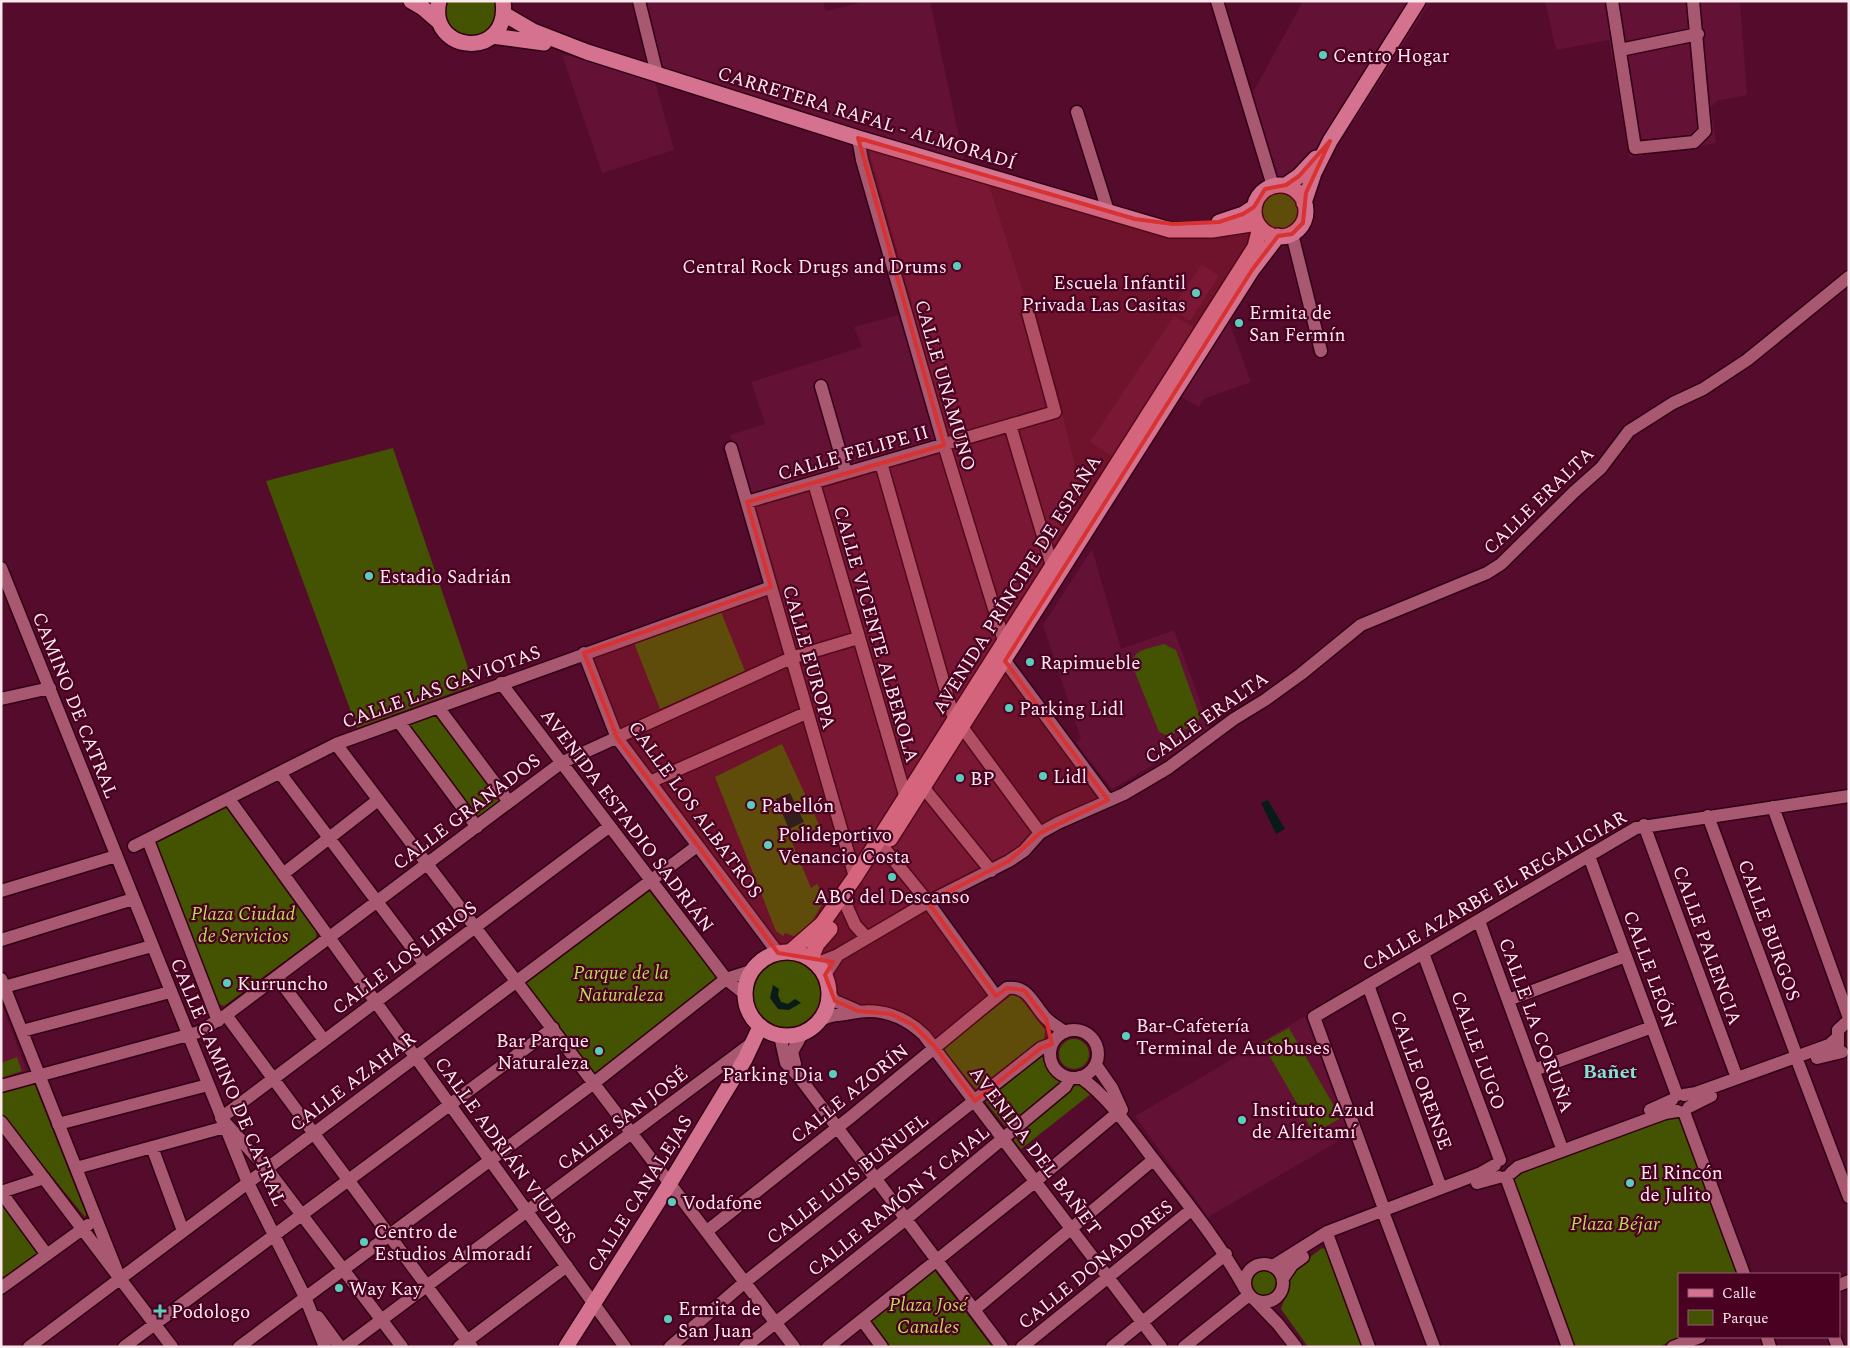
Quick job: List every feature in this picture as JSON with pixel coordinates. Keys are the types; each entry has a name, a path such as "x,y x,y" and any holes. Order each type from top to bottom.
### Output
{"main road":[{"path":"411,1 423,8 438,21 444,31 457,42 470,45 487,41 500,27 503,7"},
{"path":"438,21 439,1"},
{"path":"1330,141 1299,176 1279,186 1265,189 1258,197 1254,207 1259,226 1285,235 1302,223 1305,217 1304,203 1314,173 1330,141 1418,1"},
{"name":"CARRETERA RAFAL - ALMORADÍ","path":"503,7 533,31 587,52 858,138 1170,230 1212,230 1251,224 1259,226"},
{"name":"CARRETERA RAFAL - ALMORADÍ","path":"492,36 520,38 587,52"},
{"path":"1279,186 1297,192 1304,203"},
{"name":"CARRETERA RAFAL - ALMORADÍ","path":"1135,219 1173,224 1219,222 1243,214 1254,207"},
{"name":"AVENIDA PRÍNCIPE DE ESPAÑA","path":"812,960 817,944 847,907 923,788 1004,641 1255,246 1259,226"},
{"name":"AVENIDA PRÍNCIPE DE ESPAÑA","path":"784,952 822,924 855,877 905,795 1005,661 1252,270 1285,235"},
{"path":"784,952 812,960 825,975 830,995 829,1004 821,1020 802,1034 770,1032 752,1018 746,1006 745,994 751,971 763,959 784,952"},
{"name":"CALLE CANALEJAS","path":"566,1347 670,1182 745,1059 752,1044 770,1032"},
{"name":"CALLE CANALEJAS","path":"745,1059 770,1032"}],"street":[{"path":"639,1 657,74"},
{"path":"1217,1 1279,186"},
{"path":"1612,1 1635,148 1694,142 1706,131 1698,34 1693,1"},
{"path":"1620,50 1698,34"},
{"path":"1077,112 1108,211"},
{"name":"CALLE UNAMUNO","path":"858,138 862,160 944,445 1004,641"},
{"path":"1285,235 1321,351"},
{"name":"CALLE ERALTA","path":"838,955 928,902 991,871 1024,851 1040,833 1078,813 1124,794 1168,768 1234,719 1265,700 1301,674 1361,625 1488,574 1501,564 1574,492 1602,468 1629,431 1673,403 1703,388 1746,360 1849,277"},
{"name":"CALLE FELIPE II","path":"747,502 1055,412 1028,313"},
{"path":"821,386 846,473"},
{"path":"1010,425 1052,566"},
{"name":"CALLE EUROPA","path":"731,448 855,877"},
{"path":"881,463 958,723 1040,833"},
{"name":"CALLE VICENTE ALBEROLA","path":"814,483 905,795"},
{"name":"CAMINO DE CATRAL","path":"1,568 116,856"},
{"name":"CALLE LAS GAVIOTAS","path":"134,846 336,744 771,587"},
{"name":"CALLE GRANADOS","path":"1,1086 199,1032 222,1018 330,938 561,763 791,658 858,638"},
{"name":"CALLE LOS ALBATROS","path":"584,654 617,738 697,846 784,952"},
{"path":"1005,661 1108,800"},
{"name":"AVENIDA ESTADIO SADRIÁN","path":"502,683 726,979 745,994"},
{"path":"1,699 50,688"},
{"path":"438,707 509,802"},
{"path":"650,782 806,712"},
{"path":"399,722 477,827"},
{"path":"336,744 794,1347"},
{"path":"280,773 425,965"},
{"path":"923,788 991,871"},
{"name":"CALLE AZARBE EL REGALICIAR","path":"1384,1213 1314,1017 1644,825 1849,796"},
{"name":"CALLE ADRIÁN VIUDES","path":"229,799 625,1347"},
{"path":"283,874 378,800"},
{"path":"1773,807 1849,1019 1838,1030 1837,1038 1846,1054"},
{"name":"CALLE BURGOS","path":"1708,816 1849,1197"},
{"name":"CALLE PALENCIA","path":"1644,825 1737,1078"},
{"name":"CALLE LOS LIRIOS","path":"223,1122 273,1078 610,826"},
{"path":"148,840 222,1018 273,1078 427,1286 466,1345 567,1266"},
{"name":"CALLE AZAHAR","path":"29,1347 697,846"},
{"path":"884,848 928,902 996,996"},
{"path":"1,891 116,856"},
{"name":"CALLE CAMINO DE CATRAL","path":"116,856 248,1183 307,1301 324,1347"},
{"name":"CALLE LEÓN","path":"1589,856 1744,1273"},
{"path":"1,940 133,899"},
{"path":"847,907 855,925 866,937"},
{"name":"CALLE LA CORUÑA","path":"1479,921 1560,1143"},
{"path":"120,1279 3,983 152,946"},
{"name":"CALLE LUGO","path":"1423,953 1568,1347"},
{"path":"812,960 823,961 838,955"},
{"path":"825,975 838,955"},
{"path":"1508,1000 1626,956"},
{"path":"239,1347 307,1301 343,1269 594,1083 726,979 751,971"},
{"path":"276,977 324,1040"},
{"name":"CALLE ORENSE","path":"1368,985 1441,1188"},
{"name":"CALLE AZORÍN","path":"707,1232 1007,988 1016,986 1024,990 1046,1019"},
{"path":"22,1031 170,992"},
{"name":"AVENIDA DEL BAÑET","path":"830,995 835,1001 858,1011"},
{"name":"AVENIDA DEL BAÑET","path":"821,1020 834,1014 858,1011 880,1012 914,1026 935,1047 1161,1347"},
{"path":"1046,1019 1065,1032"},
{"path":"1046,1019 1052,1043 1050,1051 1052,1066 1063,1076 1091,1084 1117,1108 1191,1210 1228,1257 1250,1295 1278,1324 1293,1346"},
{"path":"1534,1070 1652,1027"},
{"path":"124,1347 553,1028"},
{"path":"1052,1043 1065,1032 1081,1031 1094,1041 1098,1057 1096,1065 1089,1073 1075,1078"},
{"path":"770,1032 786,1063 800,1078 1002,1347"},
{"path":"800,1078 792,1060 792,1052 802,1034"},
{"path":"1274,1266 1327,1232 1491,1178 1515,1160 1662,1106 1702,1099 1798,1061 1829,1045 1837,1038"},
{"name":"CALLE LUIS BUÑUEL","path":"670,1347 746,1282 1041,1048 1052,1043"},
{"name":"CALLE SAN JOSÉ","path":"345,1347 752,1044"},
{"path":"1250,1295 1270,1302 1281,1293 1283,1278 1292,1265 1329,1239 1441,1188 1489,1170 1518,1166 1665,1113 1696,1093 1737,1078 1832,1053 1846,1054"},
{"path":"1096,1065 1112,1088 1117,1108"},
{"name":"CALLE RAMÓN Y CAJAL","path":"745,1347 906,1219 1075,1078"},
{"path":"58,1124 208,1085"},
{"path":"828,1347 1036,1181 1117,1108"},
{"path":"1,1122 6,1137 44,1178 172,1347"},
{"path":"76,1168 152,1147 223,1122 267,1169 402,1347"},
{"path":"152,1147 183,1232"},
{"path":"974,1310 1154,1160"},
{"path":"44,1178 1,1192 48,1255"},
{"name":"CALLE DONADORES","path":"1022,1347 1191,1210"},
{"path":"1384,1213 1434,1347"},
{"path":"2,1286 96,1220"},
{"path":"1329,1239 1369,1347"},
{"path":"1228,1257 1241,1269 1266,1264 1274,1266 1283,1278"},
{"path":"1112,1347 1228,1257"},
{"path":"1250,1295 1247,1274 1252,1268"},
{"path":"1184,1347 1250,1295"},
{"path":"1276,1298 1274,1310 1278,1324"},
{"path":"307,1301 340,1347"},
{"path":"862,1320 882,1347"},
{"path":"1673,1347 1697,1338"}],"highlighted area":[{"path":"858,138 1135,219 1173,224 1219,222 1243,214 1254,207 1265,189 1286,185 1299,176 1330,141 1306,193 1303,223 1292,234 1278,236 1252,270 1005,661 1108,800 1040,833 1009,861 928,902 996,996 1007,988 1024,990 1046,1019 1052,1044 1041,1048 975,1101 935,1047 913,1025 891,1014 858,1011 835,1001 825,975 833,962 778,953 617,738 584,653 771,587 747,502 944,445"}],"shaded area":[{"path":"643,1 823,1 826,11 867,1 930,1 964,160 988,182 1062,413 1082,495 1007,629 948,721 1035,835 995,865 916,901 871,929 866,928 853,915 866,894 730,435 765,424 751,382 862,347 854,327 913,311 911,299 868,147 655,81 674,150 602,173 562,55 657,65"},
{"path":"1303,1 1431,1 1355,120 1320,153 1288,179 1278,182 1252,94"},
{"path":"1545,1 1740,1 1747,95 1717,101 1711,107 1716,143 1629,158 1609,40 1556,50"},
{"name":"Escuela Infantil Privada Las Casitas","path":"1202,264 1219,276 1190,321 1172,309"},
{"path":"1174,316 1197,329 1227,316 1251,382 1204,399 1199,407 1161,386 1114,458 1090,442"},
{"path":"1092,549 1121,649 1174,630 1211,731 1112,789 1076,743 1081,739 1043,625"},
{"path":"790,793 804,822 789,829 776,799"},
{"path":"1268,800 1285,829 1276,834 1261,803"},
{"path":"773,985 779,989 778,995 781,1002 788,1004 795,999 801,1003 789,1010 778,1009 770,998"},
{"path":"1,1002 28,1074 1,1081"},
{"name":"Instituto Azud de Alfeitamí","path":"1305,1016 1351,1134 1208,1217 1135,1116"}],"green space":[{"path":"445,1 497,1 495,25 484,36 458,36 445,21"},
{"path":"1280,193 1287,194 1293,198 1297,204 1297,218 1293,224 1287,228 1280,229 1273,228 1267,224 1263,218 1262,211 1263,204 1267,198 1273,194"},
{"name":"Estadio Sadrián","path":"393,448 474,685 357,728 266,481"},
{"path":"721,612 745,671 660,709 634,643"},
{"path":"1164,644 1176,650 1200,717 1195,725 1168,736 1159,732 1132,665 1135,656 1139,652"},
{"path":"434,714 439,716 499,796 501,801 479,817 474,817 409,728 410,724"},
{"name":"Polideportivo Venancio Costa","path":"782,744 820,827 791,840 811,888 817,884 826,898 811,923 794,936 785,933 783,936 776,931 715,777"},
{"name":"Plaza Ciudad de Servicios","path":"222,807 228,809 317,931 316,938 224,1006 216,1003 154,844 157,838"},
{"name":"Parque de la Naturaleza","path":"644,892 650,892 716,978 715,984 598,1073 593,1072 526,986 526,981"},
{"path":"780,960 794,960 806,965 816,975 821,987 821,1001 816,1013 806,1023 794,1028 780,1028 768,1023 758,1013 753,1001 753,987 758,975 768,965"},
{"path":"1013,994 1019,996 1045,1030 1044,1040 982,1089 975,1088 945,1051 946,1046"},
{"path":"1289,1028 1341,1118 1314,1133 1262,1043"},
{"path":"1074,1039 1085,1043 1089,1054 1085,1065 1074,1069 1063,1065 1059,1054 1063,1043"},
{"path":"1042,1052 1049,1070 1062,1080 1062,1084 1008,1126 1005,1126 985,1101 987,1096"},
{"path":"17,1057 22,1071 1,1078 1,1063"},
{"path":"34,1083 86,1214 85,1217 1,1114 1,1093"},
{"path":"1076,1085 1085,1085 1092,1093 1021,1149 1014,1141 1015,1134"},
{"name":"Plaza Béjar","path":"1677,1115 1681,1118 1739,1273 1678,1273 1678,1338 1680,1338 1657,1347 1574,1347 1512,1184 1513,1176"},
{"path":"1,1197 40,1255 8,1279 1,1275"},
{"path":"1322,1248 1329,1250 1364,1347 1308,1347 1281,1309 1289,1287 1291,1272"},
{"name":"Plaza José Canales","path":"934,1270 992,1347 890,1347 870,1321"},
{"path":"1264,1270 1273,1274 1277,1283 1273,1292 1264,1296 1255,1292 1251,1283 1255,1274"}],"place":[{"name":"Centro Hogar","path":"1323,55"},
{"name":"Central Rock Drugs and Drums","path":"957,266"},
{"name":"Escuela Infantil Privada Las Casitas","path":"1196,293"},
{"name":"Ermita de San Fermín","path":"1239,323"},
{"name":"Estadio Sadrián","path":"369,576"},
{"name":"Rapimueble","path":"1030,662"},
{"name":"Parking Lidl","path":"1009,708"},
{"name":"Lidl","path":"1043,776"},
{"name":"BP","path":"960,778"},
{"name":"Pabellón","path":"751,805"},
{"name":"Polideportivo Venancio Costa","path":"768,845"},
{"name":"ABC del Descanso","path":"892,877"},
{"name":"Kurruncho","path":"227,983"},
{"name":"Bar-Cafetería Terminal de Autobuses","path":"1126,1036"},
{"name":"Bar Parque Naturaleza","path":"599,1051"},
{"name":"Parking Dia","path":"833,1074"},
{"name":"Instituto Azud de Alfeitamí","path":"1242,1120"},
{"name":"El Rincón de Julito","path":"1630,1183"},
{"name":"Vodafone","path":"672,1202"},
{"name":"Centro de Estudios Almoradí","path":"364,1242"},
{"name":"Way Kay","path":"339,1288"},
{"name":"Podologo","path":"160,1311"},
{"name":"Ermita de San Juan","path":"668,1319"}],"district":[{"name":"Bañet","path":"1610,1071"}]}
